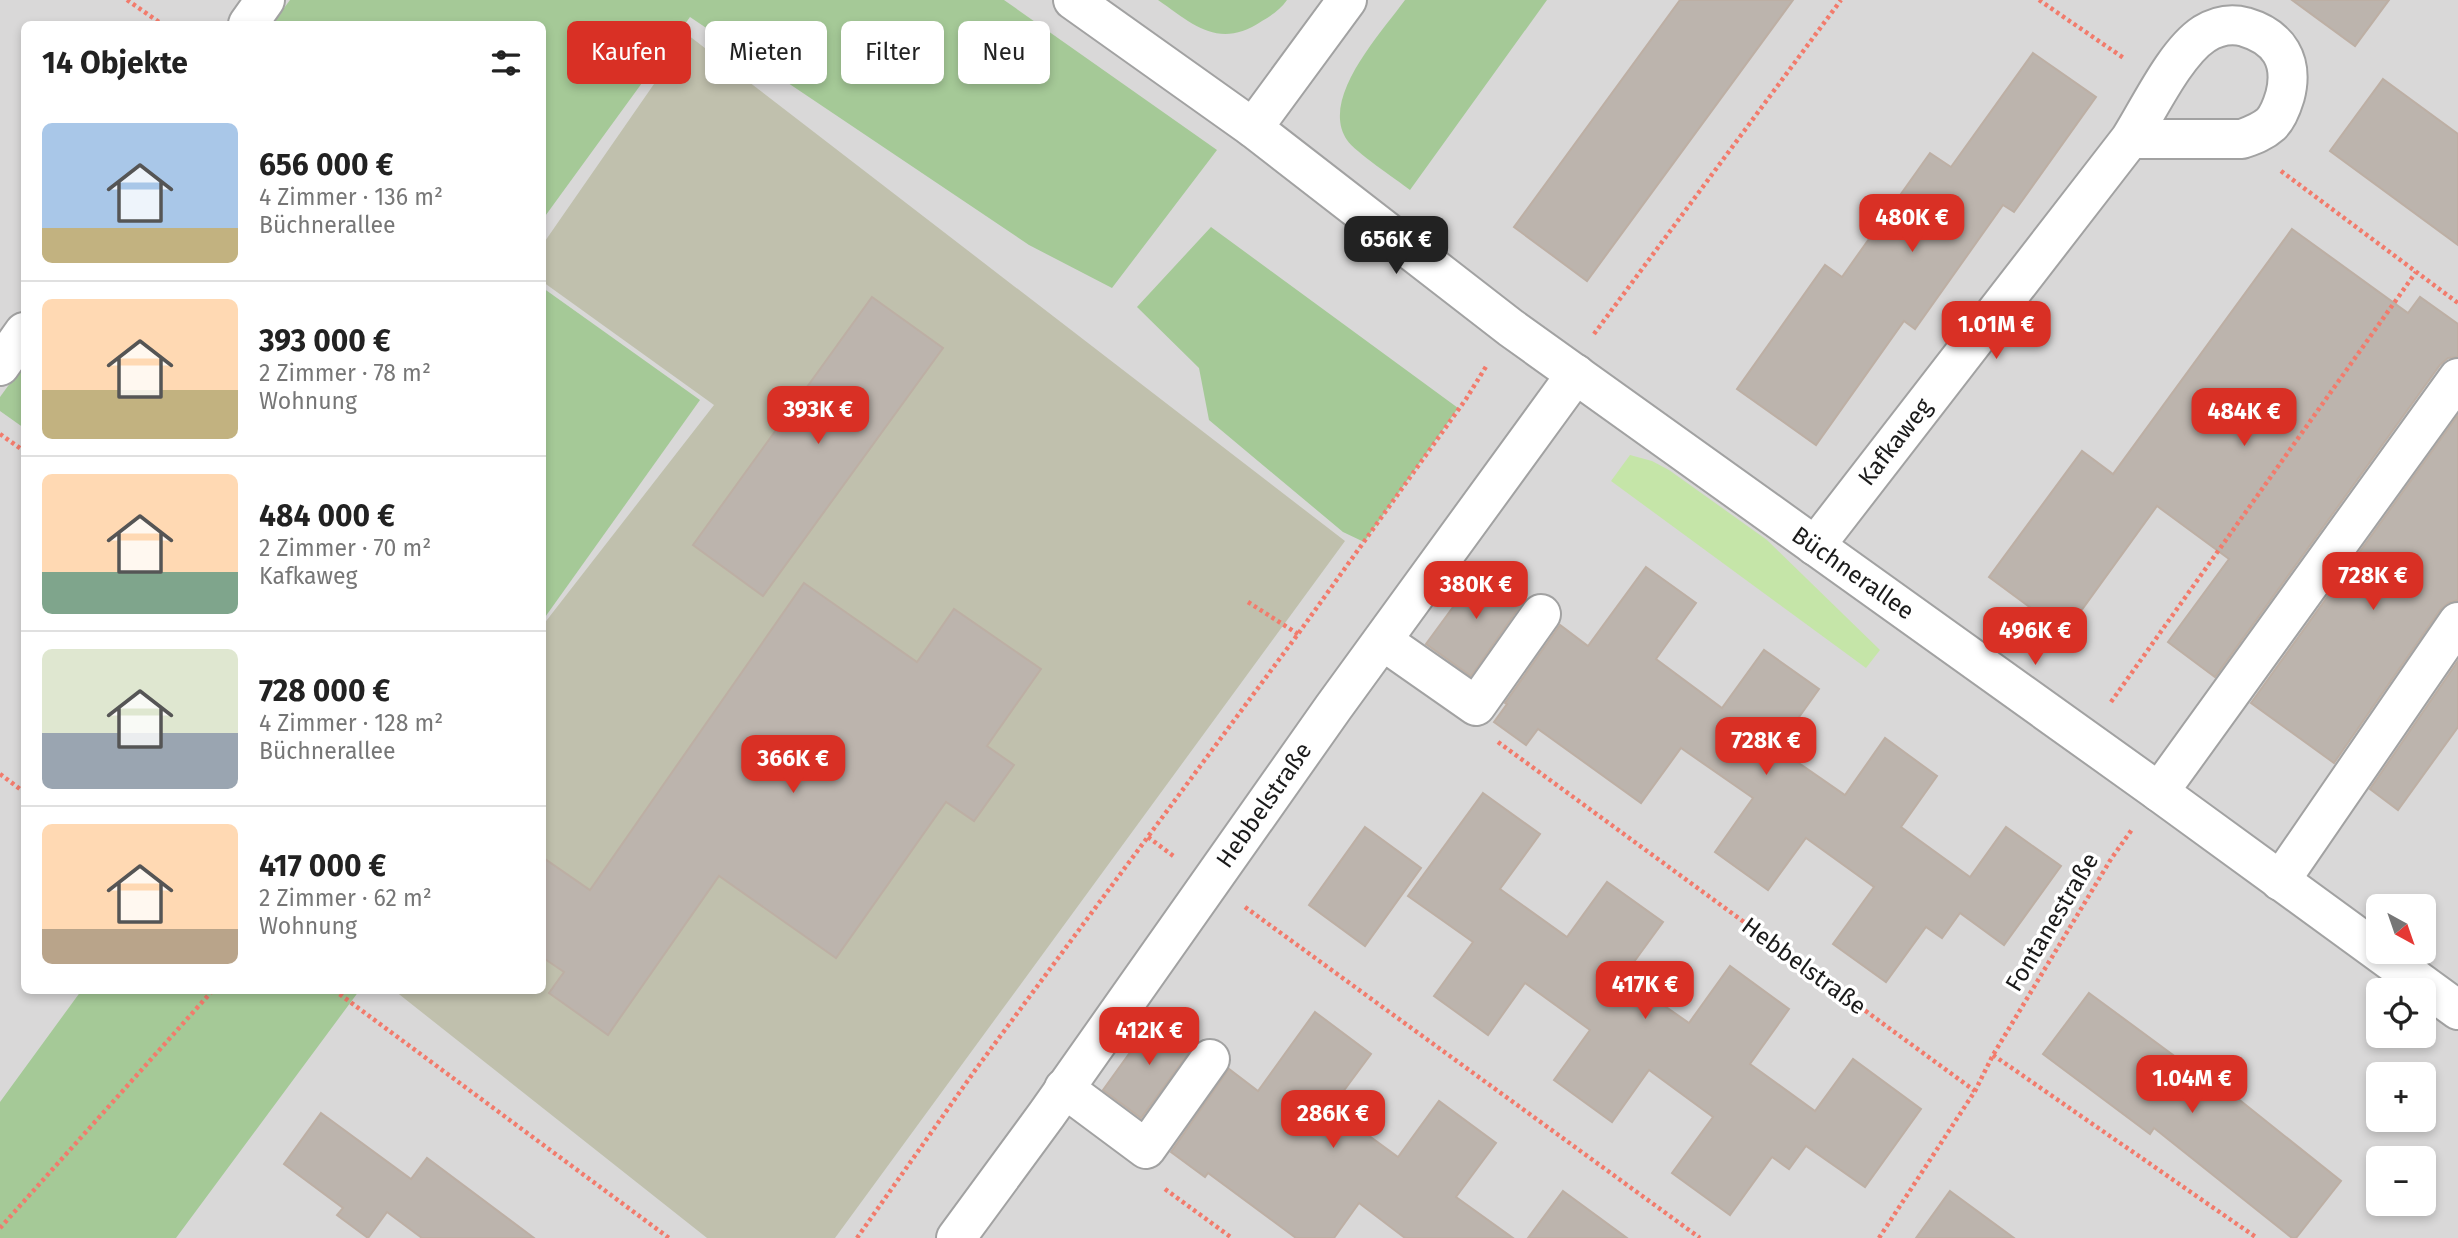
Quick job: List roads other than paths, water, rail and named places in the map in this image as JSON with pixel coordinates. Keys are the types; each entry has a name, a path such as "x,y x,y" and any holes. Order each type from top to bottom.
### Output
{"street":[{"path":"250,21 265,0"},
{"name":"Büchnerallee","path":"1073,0 1253,128 1511,328 1815,546 2149,806 2280,881 2458,1010"},
{"path":"1253,128 1347,0"},
{"name":"Kafkaweg","path":"1815,546 2130,139 2191,45 2205,33 2223,25 2239,26 2260,32 2274,41 2283,53 2288,84 2282,107 2273,122 2259,133 2242,139 2130,139"},
{"path":"0,366 21,336"},
{"name":"Hebbelstraße","path":"956,1238 1332,708 1576,374"},
{"path":"2149,806 2458,378"},
{"path":"1383,641 1476,706 1541,614"},
{"path":"2280,881 2458,622"},
{"path":"1064,1088 1146,1149 1210,1059"}]}
